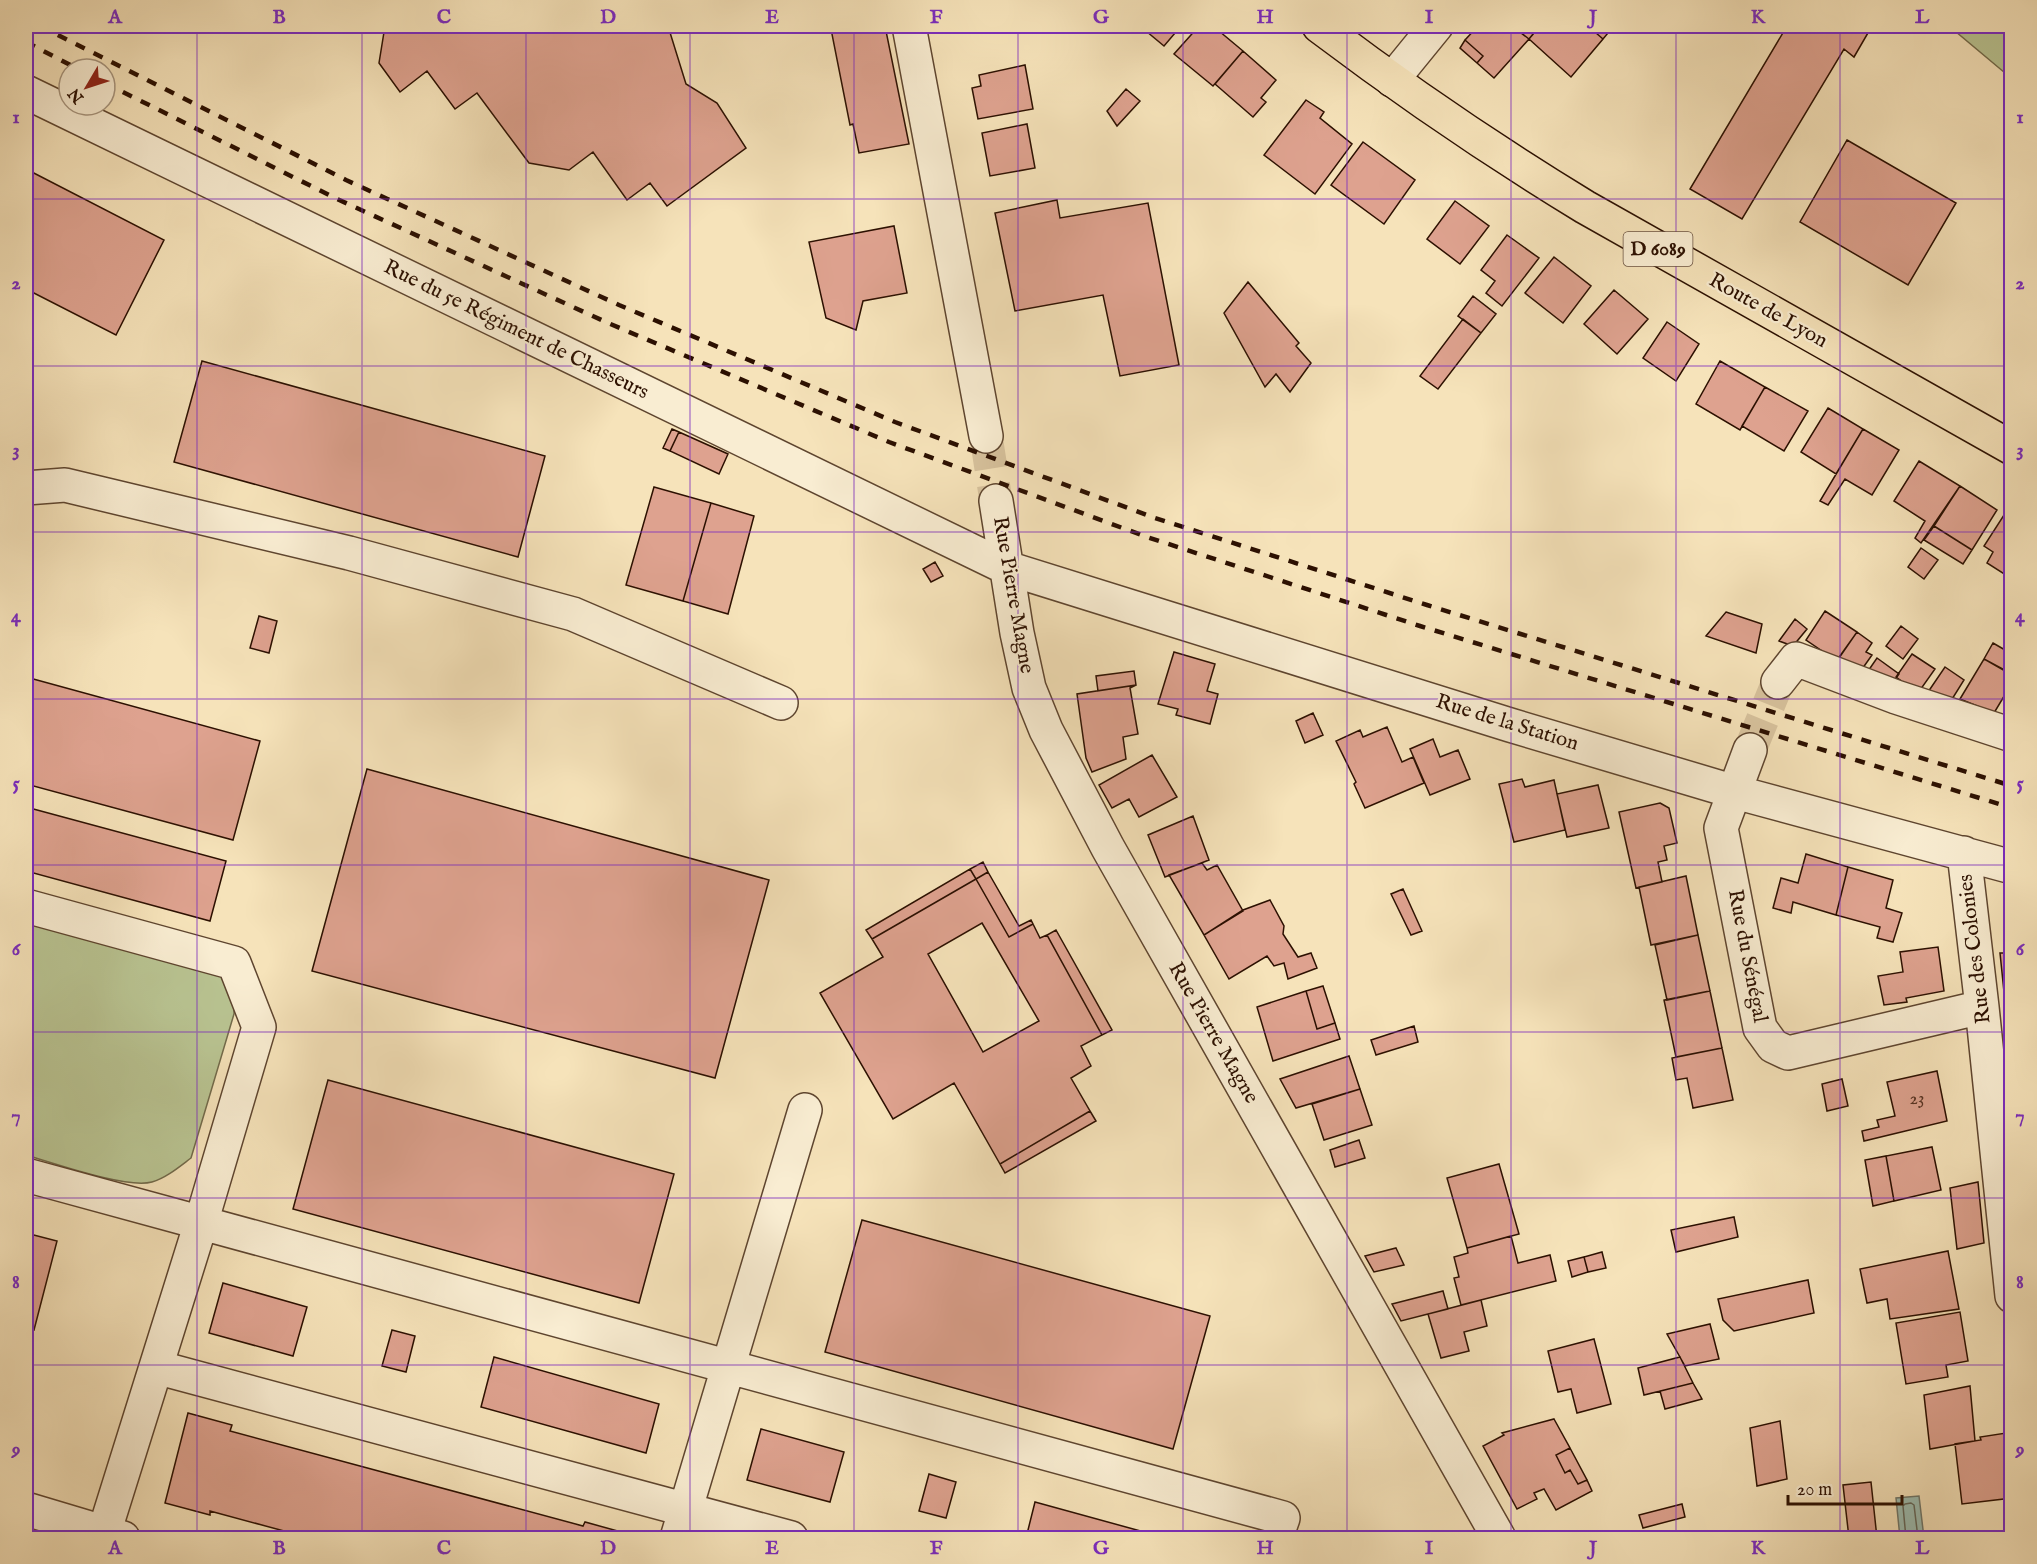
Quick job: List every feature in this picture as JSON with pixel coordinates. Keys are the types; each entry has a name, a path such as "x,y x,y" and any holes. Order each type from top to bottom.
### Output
{"main road":[{"name":"Route de Lyon","path":"1320,26 1392,80 1525,170 1585,207 2012,448"}],"street":[{"path":"909,26 986,436"},
{"path":"1392,80 1436,26"},
{"name":"Rue du 5e Régiment de Chasseurs","path":"26,92 1007,568"},
{"path":"26,488 64,484 349,553 573,614 781,703"},
{"name":"Rue Pierre Magne","path":"996,501 1017,633 1029,688 1046,730 1114,858 1499,1539"},
{"name":"Rue de la Station","path":"1007,568 1510,725 1735,792 2012,867"},
{"path":"1778,682 1796,659 1896,697 2012,735"},
{"name":"Rue du Sénégal","path":"1749,750 1722,828 1760,1028 1773,1046 1788,1053 1982,1007"},
{"name":"Rue des Colonies","path":"1964,853 2012,1296"},
{"path":"26,906 234,963 259,1026 156,1367 114,1536 26,1509"},
{"path":"682,1524 805,1110"},
{"path":"26,1175 1283,1518 1276,1539"},
{"path":"156,1367 682,1524 791,1539"}],"green space":[{"path":"1949,26 2011,26 2011,78"},
{"path":"26,917 216,970 235,985 234,1014 191,1158 162,1178 152,1182 125,1182 26,1155"}],"water":[{"path":"1919,1496 1924,1538 1900,1538 1896,1498"}],"building":[{"path":"385,26 668,26 686,84 717,103 746,148 667,206 650,183 627,200 593,152 569,170 529,163 477,93 455,109 427,71 400,92 379,63"},
{"path":"813,26 885,26 909,144 859,153 853,124 850,125 831,29 814,31"},
{"path":"1140,26 1181,26 1164,46"},
{"path":"1199,26 1213,26 1243,51 1213,86 1174,54"},
{"path":"1478,26 1512,26 1529,39 1494,78 1477,63 1483,56 1465,40"},
{"path":"1512,26 1524,26 1533,34 1529,39"},
{"path":"1540,26 1588,26 1603,39 1571,77 1529,39"},
{"path":"1588,26 1611,26 1613,27 1603,39"},
{"path":"1787,26 1872,26 1854,57 1844,49 1742,219 1690,189"},
{"path":"1465,40 1483,56 1477,63 1460,48"},
{"path":"1243,51 1276,80 1261,98 1266,102 1253,117 1215,84"},
{"path":"1025,65 1033,109 978,119 972,88 981,86 979,75"},
{"path":"1126,89 1140,101 1117,126 1107,111"},
{"path":"1306,100 1324,112 1320,118 1352,144 1315,194 1264,155"},
{"path":"1027,124 1035,168 990,176 982,133"},
{"path":"1847,140 1956,203 1908,285 1800,222"},
{"path":"1363,142 1415,180 1384,224 1331,185"},
{"path":"26,169 164,240 116,335 26,289"},
{"path":"1057,200 1060,218 1148,203 1179,365 1120,376 1103,295 1015,311 995,213"},
{"path":"1455,201 1489,226 1460,264 1427,239"},
{"path":"894,226 907,293 863,301 856,330 826,318 809,242"},
{"path":"1507,235 1539,258 1502,306 1486,293 1495,281 1481,270"},
{"path":"1554,257 1591,286 1563,323 1525,293"},
{"path":"1248,282 1299,343 1296,346 1311,363 1290,392 1276,374 1265,387 1224,313"},
{"path":"1614,290 1648,319 1617,354 1584,324"},
{"path":"1473,296 1496,314 1481,333 1458,316"},
{"path":"1463,319 1481,333 1438,389 1420,376"},
{"path":"1667,322 1699,344 1676,381 1643,358"},
{"path":"202,361 545,456 518,557 174,462"},
{"path":"1720,361 1765,387 1740,430 1696,404"},
{"path":"1765,387 1808,411 1784,451 1742,426"},
{"path":"1828,408 1863,429 1836,474 1801,452"},
{"path":"672,429 679,432 670,451 663,448"},
{"path":"1863,429 1899,450 1872,495 1845,479 1828,505 1820,501"},
{"path":"679,432 728,454 719,474 670,451"},
{"path":"1919,461 1960,486 1921,543 1915,538 1925,521 1894,501"},
{"path":"1960,486 1997,510 1972,550 1934,526"},
{"path":"654,487 711,503 683,601 626,585"},
{"path":"711,503 754,516 728,614 683,601"},
{"path":"2004,515 2012,520 2012,579 1987,563 1993,552 1984,546"},
{"path":"1934,526 1972,550 1963,564 1924,540"},
{"path":"1921,548 1938,560 1924,579 1908,567"},
{"path":"935,562 943,576 931,582 923,569"},
{"path":"1825,611 1857,632 1837,661 1806,640"},
{"path":"1726,612 1762,624 1756,653 1706,636"},
{"path":"259,616 277,621 269,653 250,648"},
{"path":"1795,619 1807,629 1793,646 1779,641"},
{"path":"1901,626 1918,639 1903,659 1886,646"},
{"path":"1857,632 1872,643 1866,652 1872,655 1860,672 1835,663"},
{"path":"1993,643 2012,654 2012,659 2005,671 1984,659"},
{"path":"1174,652 1215,664 1207,691 1218,694 1210,724 1176,715 1178,709 1158,704"},
{"path":"1912,654 1935,669 1918,693 1896,677"},
{"path":"1877,658 1899,674 1892,684 1866,674"},
{"path":"1984,659 2012,674 2012,683 1994,713 1960,699"},
{"path":"1945,667 1964,680 1949,704 1926,695"},
{"path":"1134,671 1136,685 1098,691 1096,676"},
{"path":"26,677 260,741 233,840 26,784"},
{"path":"1136,685 1130,688 1138,734 1123,737 1126,759 1092,772 1086,758 1077,694"},
{"path":"1313,713 1323,735 1305,743 1296,721"},
{"path":"1387,727 1402,762 1413,757 1424,783 1365,808 1354,784 1356,782 1336,741 1360,730 1363,737"},
{"path":"1433,739 1440,757 1458,750 1470,779 1430,795 1410,749"},
{"path":"1152,755 1177,797 1139,817 1129,799 1112,808 1099,785"},
{"path":"367,769 769,880 715,1078 312,971"},
{"path":"1522,779 1525,787 1554,780 1565,830 1514,842 1499,784"},
{"path":"1598,785 1609,828 1567,837 1557,794"},
{"path":"1660,803 1669,808 1677,843 1664,846 1667,860 1658,862 1662,882 1636,888 1619,812"},
{"path":"26,807 226,861 210,921 26,871"},
{"path":"1193,816 1209,860 1165,877 1148,835"},
{"path":"1806,854 1848,867 1836,915 1793,902 1791,913 1773,908 1781,878 1798,883"},
{"path":"983,862 988,872 976,879 970,869"},
{"path":"1202,863 1207,870 1217,865 1243,911 1204,935 1169,875"},
{"path":"1848,867 1893,880 1886,908 1902,913 1893,942 1877,938 1880,927 1836,915"},
{"path":"970,869 976,879 872,939 866,930"},
{"path":"988,872 1019,926 1031,920 1033,924 1009,937 976,879"},
{"path":"1686,876 1698,935 1651,945 1639,887"},
{"path":"976,879 1009,937 1033,924 1040,938 1047,935 1102,1035 1081,1046 1091,1066 1071,1078 1090,1111 1000,1164 954,1083 893,1119 820,993 883,957 872,939","holes":["982,923 1039,1021 983,1052 928,954"]},
{"path":"1403,889 1422,931 1411,935 1391,894"},
{"path":"1270,900 1284,926 1283,934 1298,957 1311,953 1317,968 1288,979 1284,963 1274,966 1267,956 1229,979 1204,935 1243,910"},
{"path":"1056,930 1112,1030 1102,1035 1047,935"},
{"path":"1698,935 1710,991 1667,1000 1655,945"},
{"path":"1938,947 1944,991 1906,998 1907,1002 1884,1005 1878,976 1903,972 1900,952"},
{"path":"2000,953 2012,953 2012,992 2004,992"},
{"path":"1323,986 1335,1023 1317,1029 1306,991"},
{"path":"1306,991 1317,1029 1335,1023 1340,1039 1273,1061 1257,1007"},
{"path":"1710,991 1722,1048 1676,1057 1664,1000"},
{"path":"2012,1002 2012,1041 2008,1041 2005,1003"},
{"path":"1414,1026 1418,1042 1376,1055 1371,1040"},
{"path":"1722,1048 1733,1100 1693,1108 1687,1078 1676,1080 1672,1058"},
{"path":"1349,1056 1360,1089 1296,1108 1280,1079"},
{"path":"1937,1071 1947,1121 1864,1141 1862,1131 1879,1127 1877,1120 1895,1116 1887,1082"},
{"path":"1842,1079 1848,1106 1827,1111 1822,1084"},
{"path":"328,1080 674,1174 639,1303 293,1209"},
{"path":"1360,1089 1372,1125 1324,1140 1312,1104"},
{"path":"1090,1111 1096,1121 1005,1173 1000,1164"},
{"path":"1359,1140 1365,1158 1335,1167 1330,1150"},
{"path":"1932,1147 1941,1190 1894,1201 1886,1156"},
{"path":"1886,1156 1894,1201 1873,1206 1865,1160"},
{"path":"1499,1164 1519,1234 1467,1248 1447,1178"},
{"path":"1978,1182 1984,1243 1957,1249 1950,1188"},
{"path":"1734,1217 1738,1237 1676,1252 1671,1230"},
{"path":"862,1220 1210,1316 1173,1449 825,1352"},
{"path":"26,1233 57,1241 34,1330 26,1328"},
{"path":"1511,1236 1518,1263 1550,1255 1556,1281 1461,1305 1454,1278 1459,1277 1454,1257 1468,1253 1467,1248"},
{"path":"1396,1248 1404,1265 1374,1272 1365,1256"},
{"path":"1948,1251 1959,1309 1890,1319 1887,1299 1867,1303 1860,1269"},
{"path":"1602,1252 1606,1268 1588,1272 1584,1257"},
{"path":"1584,1257 1588,1272 1572,1277 1568,1261"},
{"path":"1808,1280 1814,1313 1734,1331 1723,1320 1718,1299"},
{"path":"223,1283 307,1307 293,1356 209,1333"},
{"path":"1443,1291 1448,1309 1401,1321 1392,1304"},
{"path":"1481,1300 1487,1326 1464,1332 1469,1351 1441,1358 1428,1314"},
{"path":"1960,1312 1968,1361 1946,1365 1948,1377 1906,1384 1896,1323"},
{"path":"1710,1324 1719,1359 1685,1366 1667,1334"},
{"path":"392,1330 415,1336 406,1372 382,1366"},
{"path":"1594,1339 1611,1404 1577,1413 1571,1389 1558,1392 1548,1351"},
{"path":"494,1357 659,1404 646,1453 481,1407"},
{"path":"1680,1357 1693,1383 1644,1395 1638,1368"},
{"path":"1693,1383 1702,1399 1665,1409 1660,1391"},
{"path":"1970,1386 1975,1441 1930,1449 1924,1395"},
{"path":"188,1413 232,1425 230,1431 583,1526 585,1522 625,1533 623,1538 310,1538 210,1511 210,1515 165,1503"},
{"path":"1554,1419 1570,1448 1556,1455 1565,1473 1570,1470 1578,1484 1587,1480 1592,1491 1556,1510 1544,1489 1534,1493 1537,1499 1517,1509 1483,1446 1504,1435 1502,1433"},
{"path":"1780,1421 1787,1479 1757,1486 1750,1428"},
{"path":"761,1429 844,1452 830,1502 747,1480"},
{"path":"2006,1433 2012,1498 1962,1504 1955,1444"},
{"path":"1570,1448 1587,1480 1578,1484 1570,1470 1565,1473 1556,1455"},
{"path":"929,1474 956,1482 946,1518 919,1511"},
{"path":"1871,1482 1877,1538 1849,1538 1843,1485"},
{"path":"1035,1502 1166,1538 1026,1538"},
{"path":"1682,1504 1685,1517 1643,1528 1639,1515"}],"tunnel":[{"path":"986,436 996,501"},
{"path":"1750,750 1778,682"}],"railway":[{"path":"40,26 346,180 619,305 895,422 1155,518 1427,605 2012,786"},
{"path":"26,42 57,58"},
{"path":"117,89 335,198 608,323 889,442 1147,537 1420,626 2012,808"}]}
